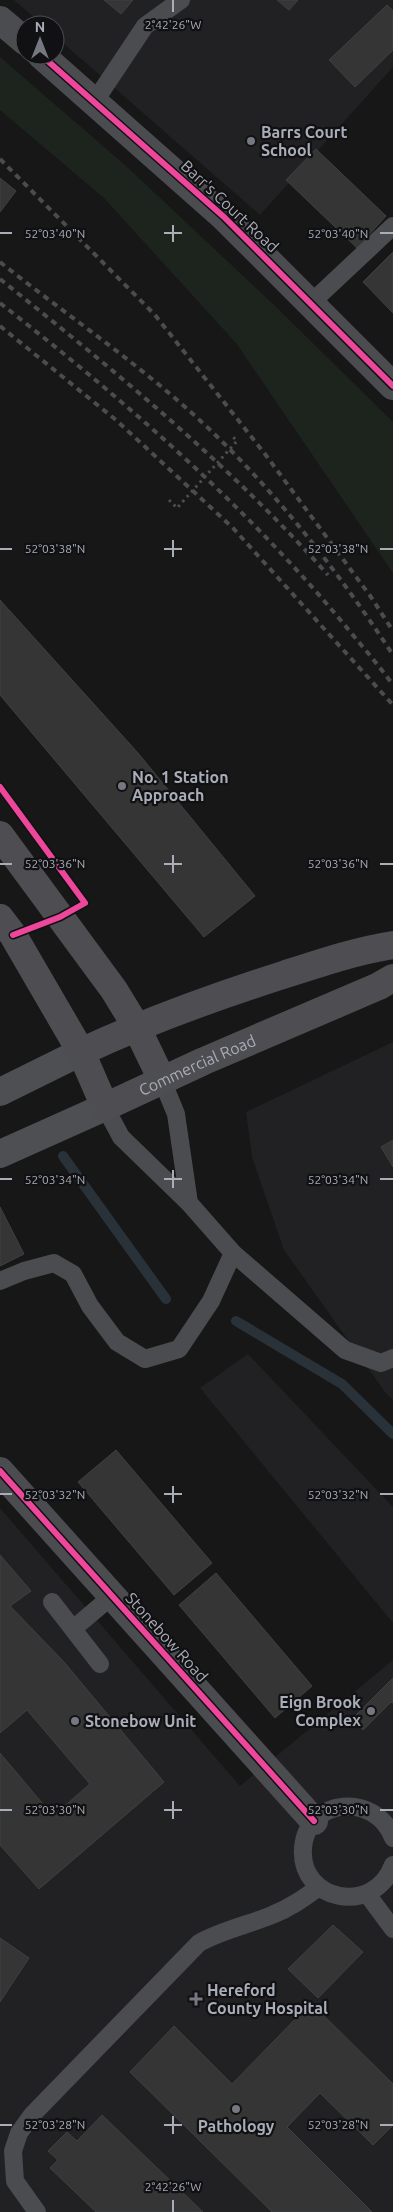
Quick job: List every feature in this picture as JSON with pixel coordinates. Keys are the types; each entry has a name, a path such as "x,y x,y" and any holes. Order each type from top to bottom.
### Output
{"highway":[{"path":"0,836 114,990 136,1026 162,1080"},
{"path":"0,918 13,935 80,1052 105,1107"},
{"path":"80,1052 136,1026 217,996 362,950 393,945"},
{"name":"Commercial Road","path":"105,1107 162,1080 299,1022 393,978"}],"main road":[{"path":"0,1092 80,1052"},
{"name":"Commercial Road","path":"0,1154 105,1107"}],"street":[{"path":"0,20 15,33"},
{"name":"Barr's Court Road","path":"53,65 224,217 393,386"},
{"name":"Stonebow Road","path":"0,1471 314,1821"}],"lane":[{"path":"95,101 145,26 181,0"},
{"path":"311,303 393,226"},
{"path":"162,1080 176,1114 189,1203"},
{"path":"105,1107 121,1137 189,1203 233,1253 345,1350 381,1363 393,1358"},
{"path":"0,1282 24,1271 54,1263 73,1274 90,1306 117,1342 145,1359 179,1348 211,1301 233,1253"},
{"path":"73,1630 112,1596"},
{"path":"52,1602 100,1664"},
{"path":"392,1832 379,1816 363,1807 345,1805 328,1810 314,1821 306,1833 303,1847 307,1869 319,1887 342,1897 367,1894 380,1886 393,1865"},
{"path":"37,2212 16,2180 7,2151 32,2115 199,1943 215,1934 289,1907 319,1887"},
{"path":"367,1894 393,1929"}],"path":[{"path":"169,500 178,508 237,441 231,435"}],"shaded area":[{"name":"Barrs Court School","path":"14,0 393,0 393,67 260,215 65,45 65,15 31,15"},
{"path":"0,57 126,166 273,304 393,422 393,573 236,343 104,198 0,110"},
{"path":"393,1042 393,1400 385,1392 284,1250 252,1157 246,1112"},
{"path":"248,1354 393,1507 393,1623 200,1388"},
{"name":"Hereford County Hospital","path":"0,1508 240,1786 393,1660 393,2212 0,2212"}],"building":[{"path":"104,0 133,0 121,14"},
{"path":"277,0 298,0 289,10"},
{"path":"387,5 393,11 393,50 355,87 329,60"},
{"path":"316,149 386,216 357,248 286,180"},
{"path":"0,178 16,191 0,212"},
{"path":"393,252 393,313 363,282"},
{"name":"No. 1 Station Approach","path":"0,600 138,753 255,896 204,937 0,695"},
{"path":"393,1140 393,1167 381,1147"},
{"path":"0,1207 24,1254 0,1266"},
{"path":"116,1450 212,1563 174,1595 78,1482"},
{"name":"Stonebow Unit","path":"0,1555 31,1591 10,1606 64,1662 164,1782 39,1889 0,1845 0,1753 53,1816 90,1784 27,1710 0,1733"},
{"path":"216,1573 312,1686 275,1718 179,1605"},
{"name":"Eign Brook Complex","path":"393,1678 393,1703 391,1702 363,1730 352,1719"},
{"path":"333,1925 363,1952 318,1998 288,1969"},
{"path":"0,1938 29,1958 0,2002"},
{"name":"Pathology","path":"311,2003 393,2084 393,2125 373,2145 320,2093 287,2127 372,2212 272,2212 130,2072 174,2026 232,2084"},
{"path":"102,2115 203,2212 96,2212 50,2168 58,2160 48,2151 67,2132 77,2141"}],"waterway":[{"path":"63,1156 166,1299"},
{"path":"236,1321 342,1384 393,1434"}],"railway":[{"path":"0,159 155,315 265,454 371,597 393,631"},
{"path":"0,262 146,374 221,441 249,469 301,528 349,590 393,655"},
{"path":"0,279 170,420 252,495 328,575"},
{"path":"0,303 92,377 223,494 304,578 393,685"},
{"path":"0,326 116,420 233,528 393,705"}],"cycle path":[{"path":"52,65 224,217 393,386"},
{"path":"0,787 85,903 60,917 13,935"},
{"path":"0,1471 314,1821"}],"place":[{"name":"Barrs Court School","path":"251,141"},
{"name":"No. 1 Station Approach","path":"122,786"},
{"name":"Eign Brook Complex","path":"371,1711"},
{"name":"Stonebow Unit","path":"75,1721"},
{"name":"Hereford County Hospital","path":"196,1999"},
{"name":"Pathology","path":"236,2109"}]}
